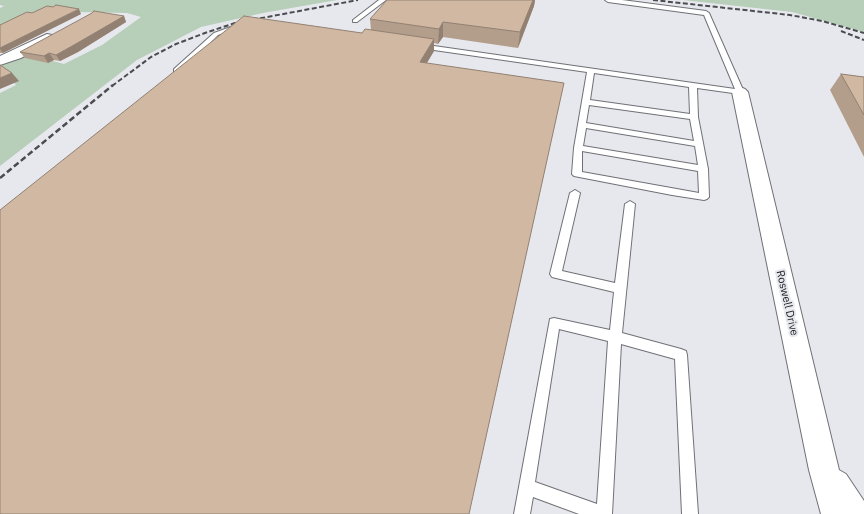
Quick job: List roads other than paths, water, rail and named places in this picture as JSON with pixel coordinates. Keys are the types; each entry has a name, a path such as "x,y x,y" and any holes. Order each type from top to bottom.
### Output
{"street":[{"path":"0,61 16,55 56,33"},
{"name":"Roswell Drive","path":"740,92 824,470 837,514"},
{"path":"824,470 854,514"}],"lane":[{"path":"355,21 383,0"},
{"path":"608,0 706,13 740,92"},
{"path":"168,78 216,34 247,23"},
{"path":"413,45 740,92"},
{"path":"591,71 578,148 577,174 704,197 703,169 694,117 693,86"},
{"path":"586,102 694,117"},
{"path":"582,125 698,144"},
{"path":"578,148 703,169"},
{"path":"575,193 556,274 620,289"},
{"path":"526,488 603,514 615,337 630,204"},
{"path":"522,514 554,323 615,337 681,355 690,514"}],"railway":[{"path":"112,86 151,57 176,44 205,33 235,23 358,0"},
{"path":"653,0 790,15 822,21 864,33"},
{"path":"841,31 864,40"},
{"path":"0,178 113,85"}]}
